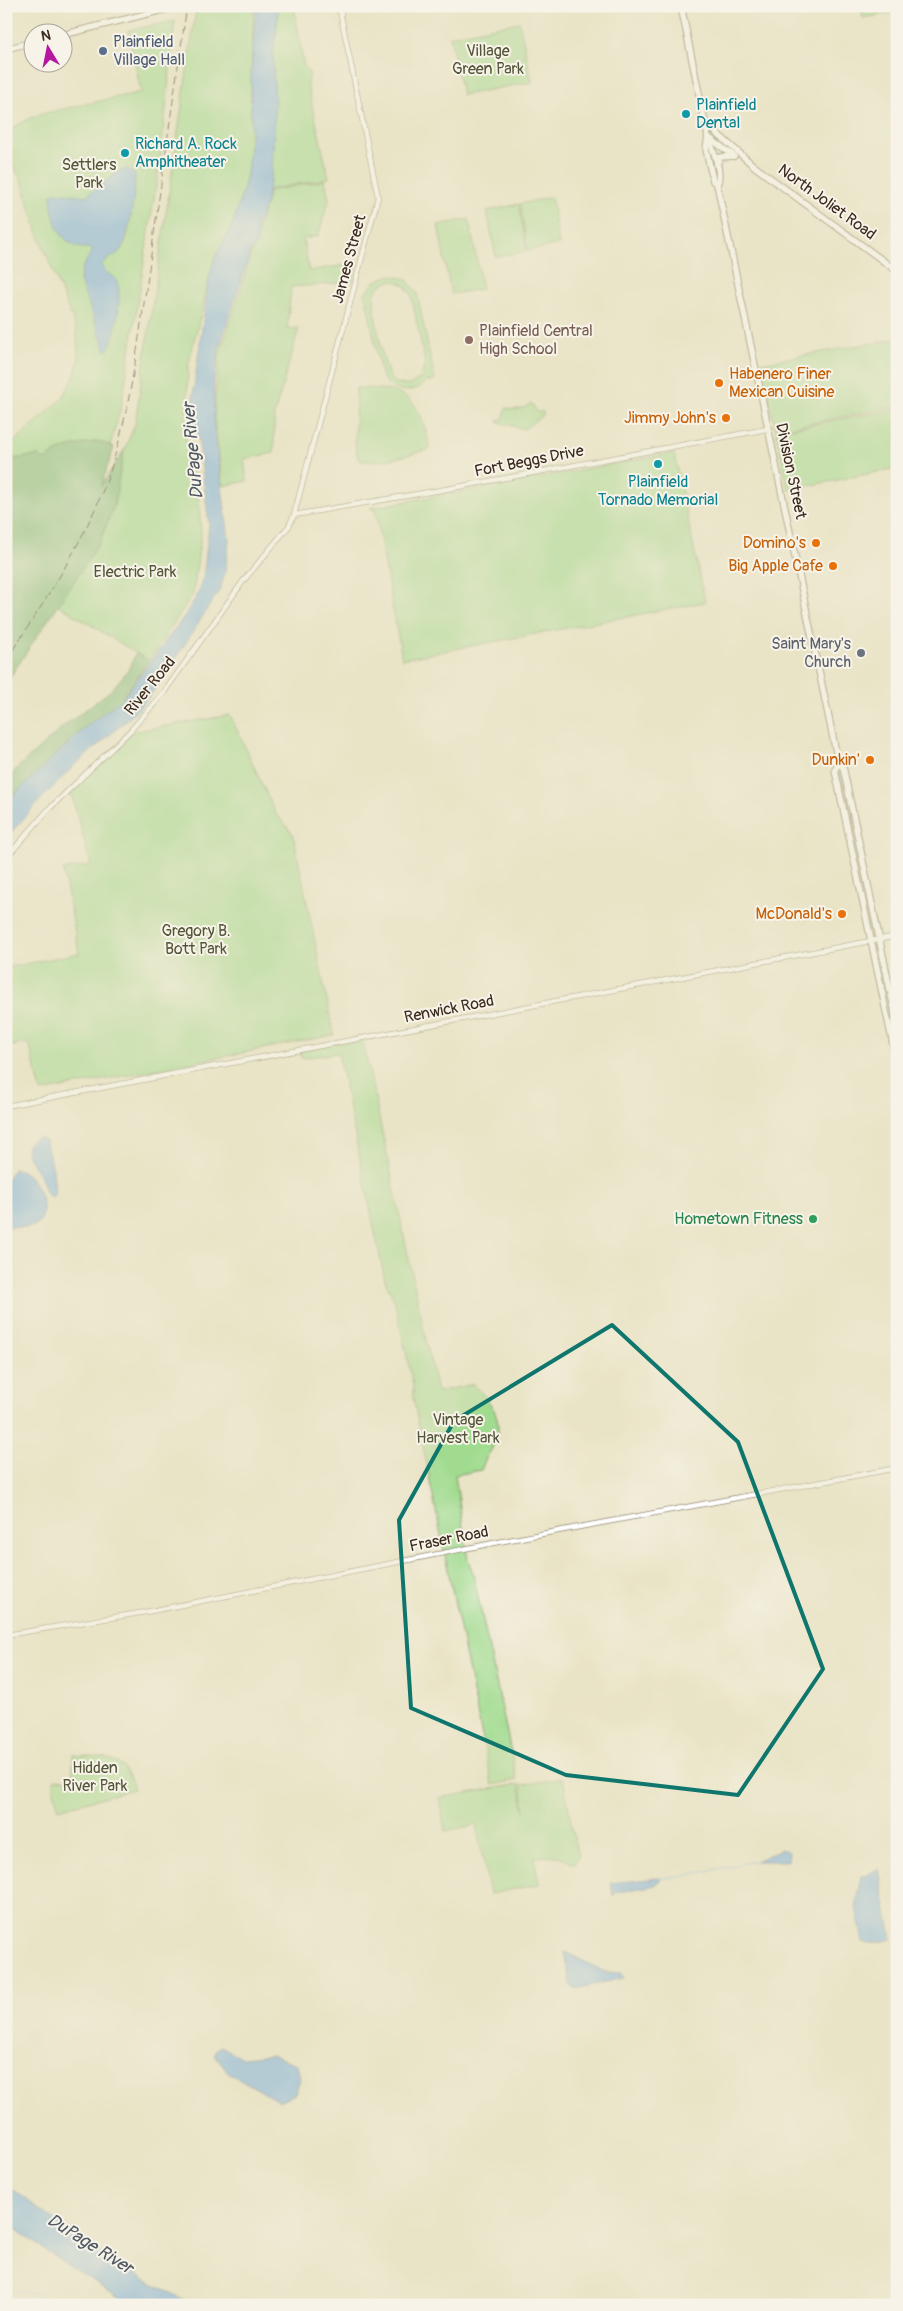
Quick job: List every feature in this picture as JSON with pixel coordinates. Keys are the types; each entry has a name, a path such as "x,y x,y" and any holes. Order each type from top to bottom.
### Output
{"main road":[{"path":"72,32 180,6"},
{"path":"681,6 708,137"},
{"path":"9,48 22,45"},
{"name":"North Joliet Road","path":"705,122 738,151 737,155"},
{"name":"North Joliet Road","path":"708,137 737,155 897,271"},
{"name":"Division Street","path":"708,137 720,180 717,184"},
{"name":"Division Street","path":"708,137 706,149 713,181 717,184 838,763 835,770 897,1063"},
{"path":"716,164 720,157 737,155"},
{"name":"Division Street","path":"838,763 843,767 897,1022"}],"street":[{"name":"James Street","path":"294,515 378,197 339,6"},
{"name":"Fort Beggs Drive","path":"294,515 452,488 767,429"},
{"name":"River Road","path":"6,858 48,810 130,731 162,695 244,580 289,526 294,515"},
{"name":"Renwick Road","path":"6,1106 897,936"},
{"name":"Fraser Road","path":"6,1634 155,1610 504,1541 897,1468"}],"highlighted area":[{"path":"612,1325 738,1442 823,1669 738,1795 566,1775 411,1708 399,1520 454,1421"}],"green space":[{"name":"Electric Park","path":"223,6 254,6 251,135 247,176 234,221 214,260 188,366 186,441 199,502 201,534 193,594 149,661 55,603 112,481 135,424 196,10"},
{"path":"279,6 294,6 304,67 310,74 307,83 329,178 268,190 272,165 273,57"},
{"path":"861,6 897,6 897,12 863,18"},
{"name":"Settlers Park","path":"175,21 161,154 121,408 100,479 6,648 6,449 62,399 75,375 79,359 76,328 38,234 22,181 6,153 6,132 32,117 45,113 141,92 128,30"},
{"name":"Village Green Park","path":"519,22 532,82 462,95 450,36"},
{"path":"325,180 329,200 318,236 303,239 309,271 357,263 352,282 291,287 287,329 299,328 274,415 274,453 244,459 247,481 223,486 214,418 219,356 240,292 269,191"},
{"path":"551,197 559,244 528,251 520,204"},
{"path":"519,204 527,251 496,257 487,211"},
{"path":"469,219 482,289 451,294 438,225"},
{"path":"389,275 406,279 417,293 435,380 429,382 428,380 419,388 407,391 395,389 386,382 381,374 365,292 368,291 374,282","holes":["393,281 403,284 411,294 425,363 421,378 409,385 395,382 388,373 376,322 374,299 376,290 385,283"]},
{"path":"897,336 897,406 776,430 760,363 895,339"},
{"path":"356,388 388,390 409,399 416,407 421,418 430,449 383,460 364,461 358,459 355,442"},
{"path":"531,403 538,413 542,411 544,414 524,429 498,422 499,419 503,420 506,408 519,409"},
{"path":"897,409 897,468 788,490 776,431"},
{"path":"98,441 114,447 101,487 124,450 114,506 99,544 6,683 6,460 38,455 42,459 47,459 58,451"},
{"path":"674,453 705,602 402,659 375,510 370,508"},
{"path":"136,653 149,661 118,704 88,725 6,802 6,784 16,769 65,725 111,690 128,670"},
{"name":"Gregory B. Bott Park","path":"230,715 276,814 293,834 334,1035 41,1092 29,1043 6,1047 6,968 79,953 63,870 91,865 70,790 130,732"},
{"name":"Vintage Harvest Park","path":"362,1037 437,1392 474,1384 490,1403 497,1417 498,1433 481,1470 455,1475 468,1560 473,1573 517,1780 492,1785 413,1398 413,1385 395,1302 385,1280 338,1053 301,1058 300,1049"},
{"name":"Hidden River Park","path":"73,1755 103,1757 118,1763 125,1769 134,1789 59,1809 54,1792 54,1779 72,1780"},
{"path":"563,1778 575,1844 579,1855 574,1864 558,1856 534,1857 539,1884 490,1894 476,1825 445,1831 439,1798 519,1784 525,1811 521,1785"}],"water":[{"path":"256,6 279,6 273,57 275,104 272,172 265,207 257,224 257,242 250,253 219,349 214,382 214,427 229,540 225,573 220,589 160,683 135,713 76,764 6,838 6,802 88,725 123,698 184,617 198,594 203,580 209,524 193,396 208,283 214,260 234,221 247,176 251,135 251,72"},
{"path":"128,169 135,175 130,223 125,242 120,251 101,265 117,282 119,288 119,307 115,329 106,351 80,281 82,268 93,250 78,247 65,239 60,233 54,219 51,195 56,192 86,196 121,170"},
{"path":"39,1137 45,1141 53,1169 55,1194 51,1198 47,1194 28,1156 28,1145"},
{"path":"14,1169 22,1171 29,1176 39,1192 43,1211 41,1218 34,1226 6,1227 6,1180"},
{"path":"781,1849 789,1852 788,1861 756,1861"},
{"path":"879,1869 892,1939 869,1944 863,1942 856,1907 862,1876"},
{"path":"658,1878 661,1880 655,1885 615,1893 613,1897 611,1883"},
{"path":"565,1952 605,1972 622,1973 624,1978 575,1989 571,1986"},
{"path":"221,2046 242,2058 272,2055 297,2064 300,2079 295,2094 278,2101 228,2072 215,2054 216,2049"},
{"path":"6,2184 120,2264 194,2305 132,2305 47,2252 6,2222"}],"waterway":[{"path":"658,1878 673,1878 756,1861"},
{"path":"6,2290 34,2294 45,2305"}],"railway":[{"path":"6,660 48,596 85,530 106,483 121,434 136,359 187,6"}],"place":[{"name":"Plainfield Village Hall","path":"103,51"},
{"name":"Plainfield Dental","path":"686,114"},
{"name":"Richard A. Rock Amphitheater","path":"125,153"},
{"name":"Plainfield Central High School","path":"469,340"},
{"name":"Habenero Finer Mexican Cuisine","path":"719,383"},
{"name":"Jimmy John's","path":"726,418"},
{"name":"Plainfield Tornado Memorial","path":"658,464"},
{"name":"Domino's","path":"816,543"},
{"name":"Big Apple Cafe","path":"833,566"},
{"name":"Saint Mary's Church","path":"861,653"},
{"name":"Dunkin'","path":"870,760"},
{"name":"McDonald's","path":"842,914"},
{"name":"Hometown Fitness","path":"813,1219"}],"water label":[{"name":"DuPage River","path":"193,451"},
{"name":"DuPage River","path":"90,2244"}]}
